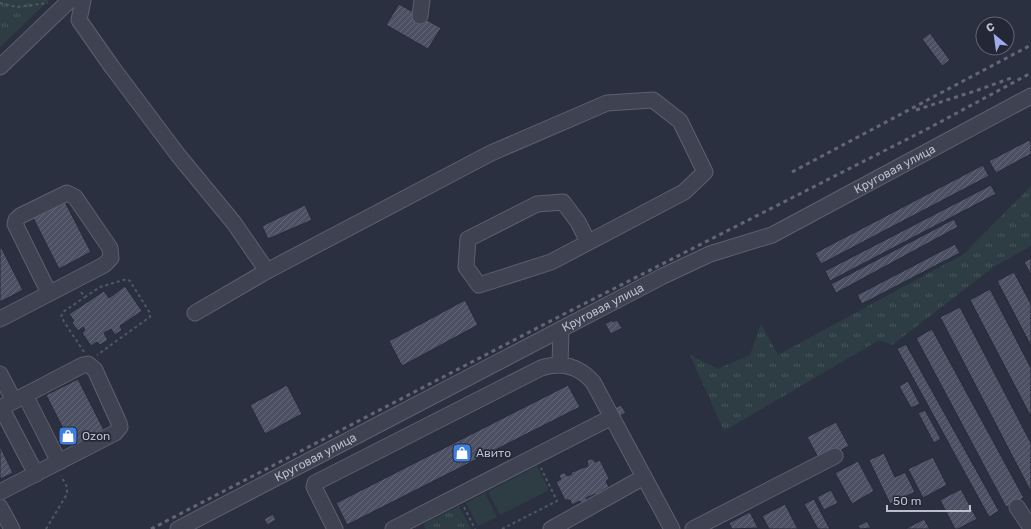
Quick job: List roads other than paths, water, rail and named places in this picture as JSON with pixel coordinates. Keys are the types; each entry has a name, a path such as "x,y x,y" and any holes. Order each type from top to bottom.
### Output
{"street":[{"path":"83,0 79,20 178,155 234,223 267,271"},
{"path":"420,16 422,0"},
{"path":"0,67 67,4"},
{"name":"Круговая улица","path":"178,529 204,523 560,329 663,276 710,254 772,235 1031,96"},
{"path":"195,313 267,271 499,150 607,103 653,100 680,121 705,172 684,192 551,262 479,285 466,267 468,239 537,204 563,202 578,222 588,242"},
{"path":"0,319 104,265 111,258 110,248 74,197 67,193 20,216 16,220 15,224 49,293"},
{"path":"560,329 560,364"},
{"path":"0,492 36,474 115,433 118,430 120,427 119,423 95,370 88,364 83,365 4,406 3,410 36,474"},
{"path":"335,529 315,490 315,483 541,368 560,364 574,368 588,376 597,388 672,529"},
{"path":"0,374 19,398 57,463"},
{"path":"393,529 612,417"},
{"path":"693,529 835,456"},
{"path":"551,529 644,477"},
{"path":"0,506 12,529"},
{"path":"1018,507 1030,528"}],"railway":[{"path":"792,172 1031,45"},
{"path":"151,529 566,313 929,128 1031,73"},
{"path":"916,110 1014,77"}],"place":[{"name":"Ozon","path":"68,436"},
{"name":"Авито","path":"462,453"}]}
